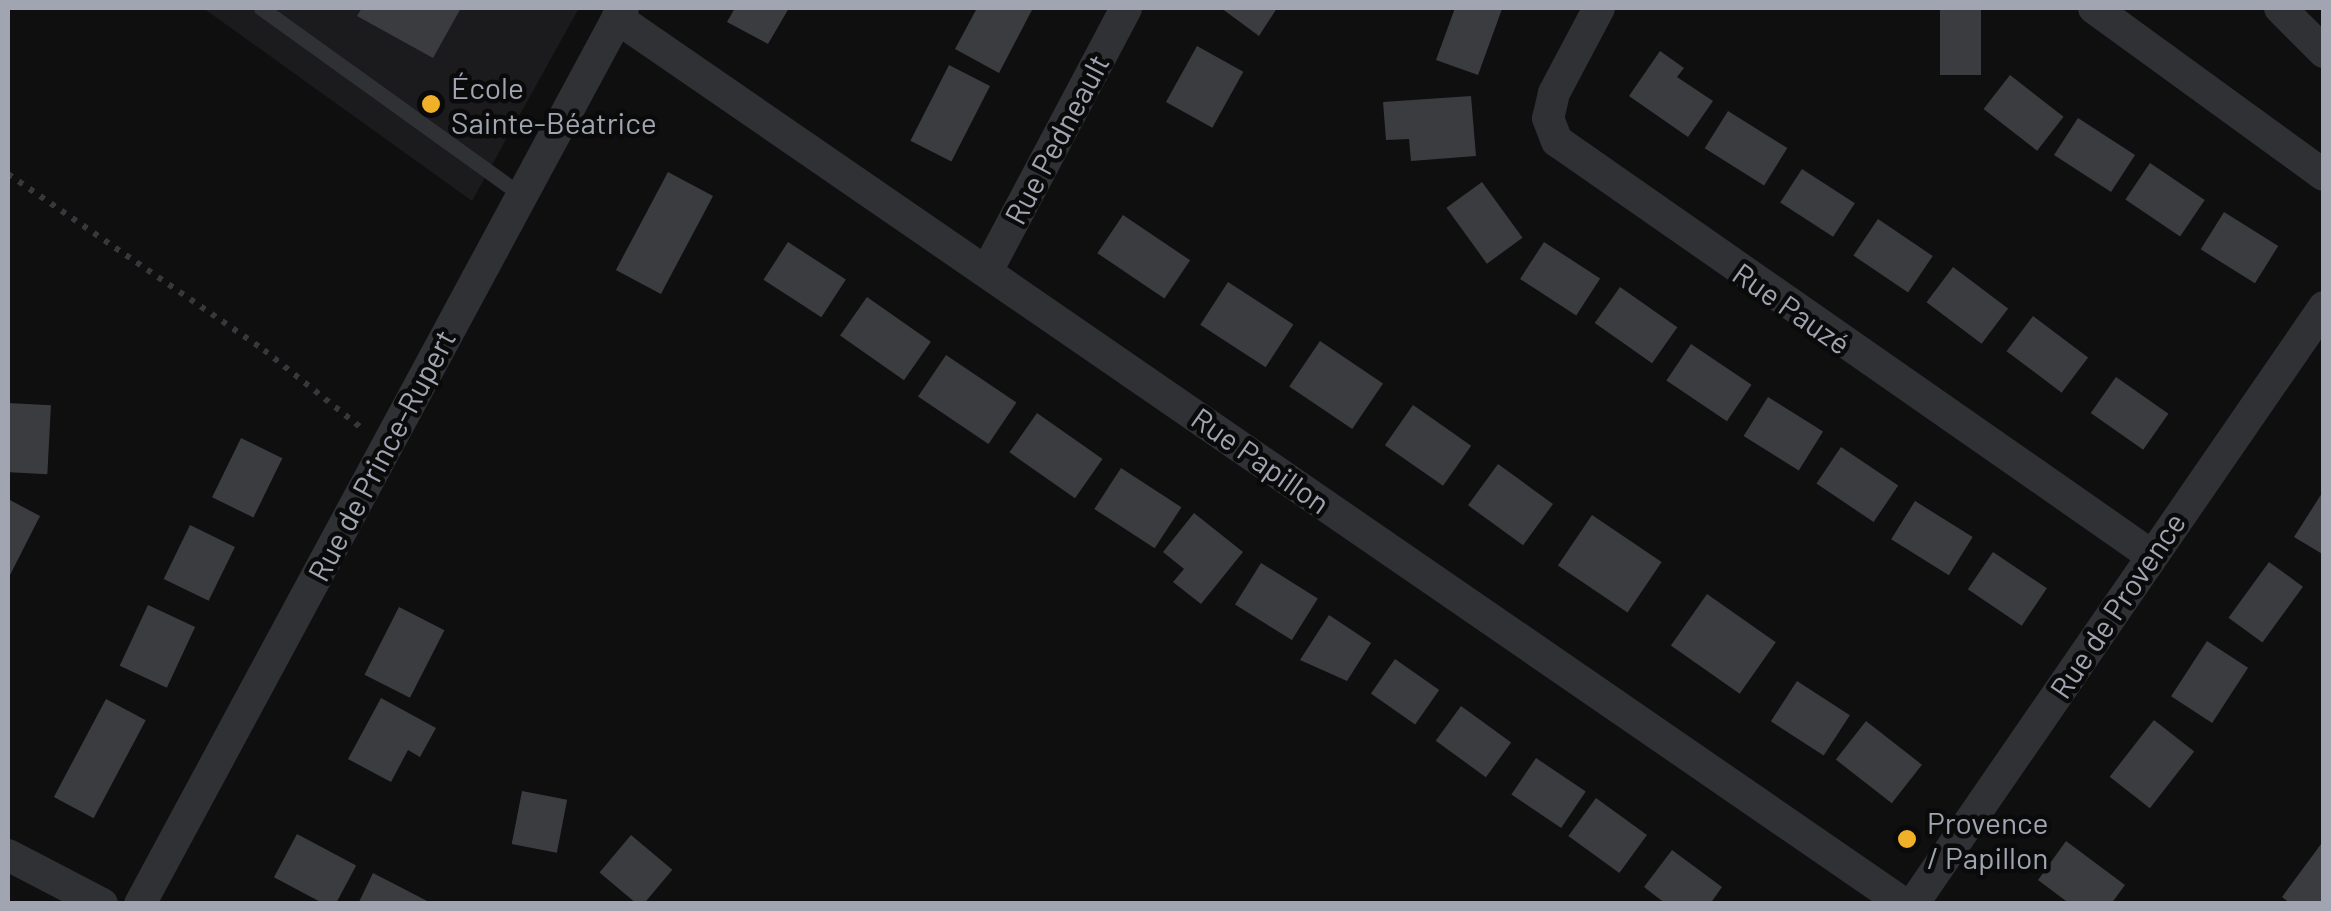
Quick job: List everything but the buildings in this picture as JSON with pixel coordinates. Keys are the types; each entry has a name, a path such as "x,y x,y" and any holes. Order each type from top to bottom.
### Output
{"street":[{"name":"Rue Pedneault","path":"987,271 1126,8"},
{"name":"Rue Pauzé","path":"1600,8 1554,94 1548,118 1557,140 2151,556"},
{"path":"2094,8 2324,175"},
{"path":"2280,8 2324,52"},
{"name":"Rue de Prince-Rupert","path":"140,904 620,13"},
{"name":"Rue Papillon","path":"620,13 1904,904"},
{"name":"Rue de Provence","path":"1912,904 2324,307"},
{"path":"8,855 102,904"}],"lane":[{"path":"261,8 521,194"}],"path":[{"path":"8,174 264,350 384,447"}],"shaded area":[{"name":"École Sainte-Béatrice","path":"203,8 579,8 472,201"}],"place":[{"name":"École Sainte-Béatrice","path":"431,104"},
{"name":"Provence / Papillon","path":"1907,839"}]}
